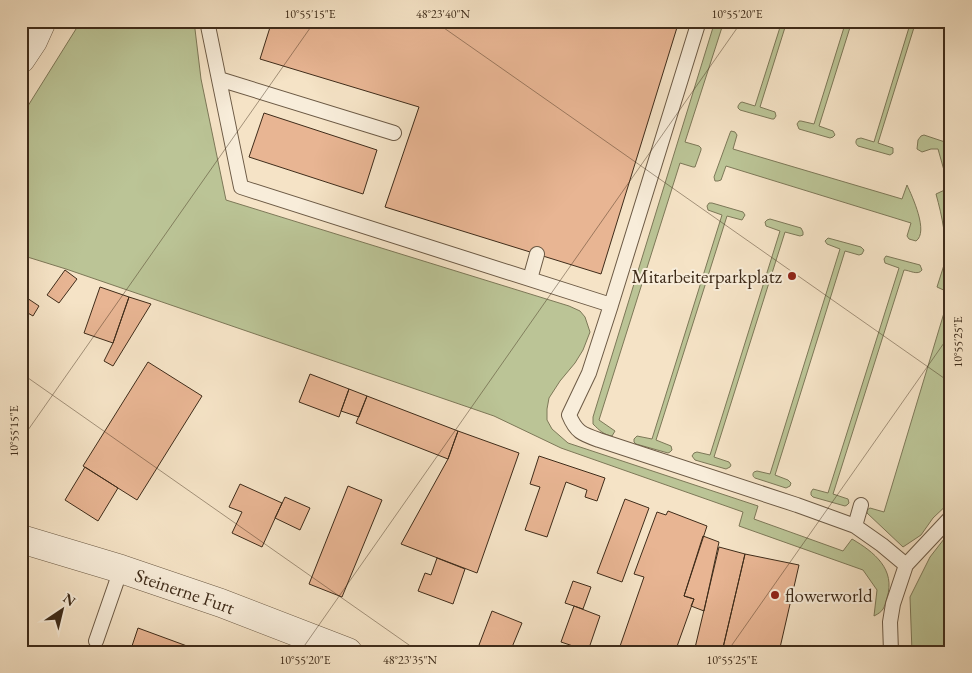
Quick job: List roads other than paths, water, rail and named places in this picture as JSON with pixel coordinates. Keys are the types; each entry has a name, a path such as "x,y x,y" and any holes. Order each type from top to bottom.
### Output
{"street":[{"path":"21,59 33,41 42,21"},
{"name":"Steinerne Furt","path":"21,539 121,569 221,603 348,652"}],"lane":[{"path":"207,21 241,187 611,305"},
{"path":"699,21 589,373 569,415 572,423 578,432 599,440 855,526 906,565"},
{"path":"219,79 394,133"},
{"path":"530,279 537,254"},
{"path":"855,526 861,505"},
{"path":"891,652 890,622 893,604 906,565 951,518"},
{"path":"96,641 121,569"}],"place":[{"name":"Mitarbeiterparkplatz","path":"792,276"},
{"name":"flowerworld","path":"775,595"}]}
